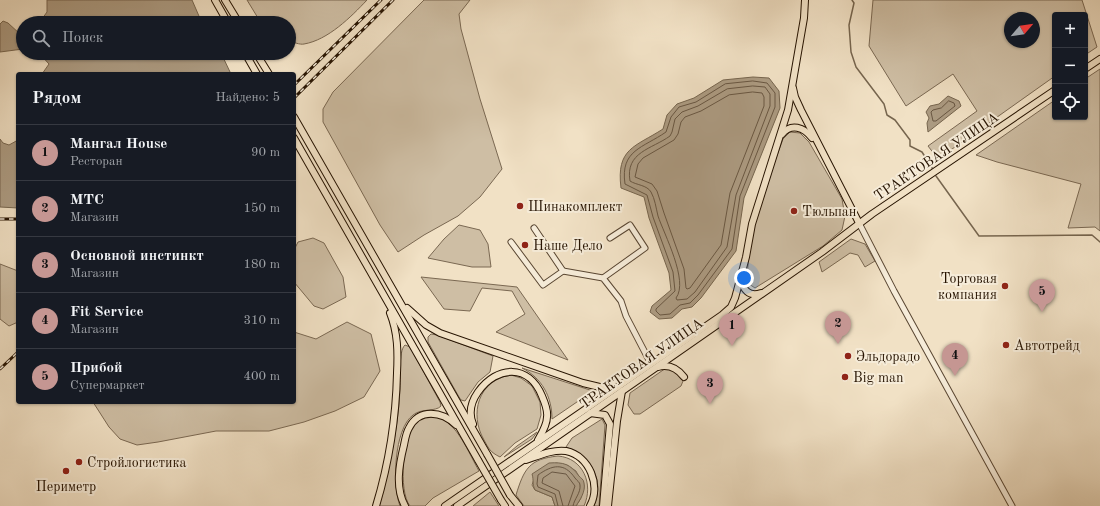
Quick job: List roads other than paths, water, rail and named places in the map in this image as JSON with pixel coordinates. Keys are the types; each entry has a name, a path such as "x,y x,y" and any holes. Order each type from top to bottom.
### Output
{"main road":[{"path":"215,0 224,16"},
{"path":"225,0 235,16"},
{"name":"ТРАКТОВАЯ УЛИЦА","path":"653,366 722,315 732,304 741,278 752,224 788,110 804,18 805,0"},
{"path":"1088,67 1100,59"},
{"path":"249,60 256,72"},
{"path":"260,60 268,72"},
{"path":"793,82 796,100 859,223"},
{"name":"ТРАКТОВАЯ УЛИЦА","path":"445,506 534,444 764,292 822,252 859,223 1052,92"},
{"path":"296,121 517,506"},
{"path":"780,138 783,132 790,128 796,127 803,129 810,135 824,156"},
{"path":"296,142 505,506"},
{"path":"386,277 411,312 426,325 436,331 583,383 608,389 619,389 608,506"},
{"path":"741,278 743,286 749,293 755,294 764,292"},
{"path":"376,283 393,319 397,337 398,358 397,396 394,424 386,473 376,506"},
{"path":"653,366 674,367 684,377"},
{"path":"487,454 471,420 471,407 478,392 486,382 506,372 517,372 526,376 536,385 543,398 547,411 547,420 542,434 534,444"},
{"name":"ТРАКТОВАЯ УЛИЦА","path":"458,506 590,413 619,389"},
{"path":"405,506 400,488 400,461 408,430 413,422 420,416 434,413 450,420 459,430 478,460"},
{"path":"590,413 605,415 610,424 603,506"},
{"path":"516,465 537,456 556,451 566,451 575,454 587,465 594,483 595,494 590,506"}],"street":[{"path":"859,223 894,291 1012,506"},
{"path":"603,278 646,248 630,225 610,238"},
{"path":"534,228 563,271"},
{"path":"511,242 543,285 563,271 603,278 621,301 626,316 653,366"}],"water":[{"path":"47,0 192,0 199,16 44,16 47,12"},
{"path":"3,21 8,23 16,30 16,50 0,52 0,24"},
{"path":"45,60 224,60 230,72 43,72 49,64"},
{"path":"753,77 769,78 779,91 780,108 744,198 736,251 701,298 692,307 682,309 672,318 659,319 650,312 652,306 671,290 669,273 649,218 644,197 621,188 620,175 625,156 636,145 663,129 667,115 677,104 694,98 723,80"},
{"path":"948,96 959,101 961,106 928,132 927,123 929,118 926,112 930,106 939,104"},
{"path":"0,139 3,143 9,145 16,141 16,208 0,207"},
{"path":"549,463 559,463 570,466 583,480 583,492 576,506 555,506 552,497 535,490 532,474"}],"waterway":[{"path":"852,0 854,3 849,25 851,52 856,67 884,104 887,115 895,120 910,140 910,146 922,152 932,168"},
{"path":"936,176 979,236 1092,235 1100,242"}],"railway":[{"path":"296,83 381,0"},
{"path":"296,96 393,0"},
{"path":"0,219 16,219"},
{"path":"0,369 16,354"}],"place":[{"name":"Шинакомплект","path":"520,206"},
{"name":"Тюльпан","path":"794,211"},
{"name":"Наше Дело","path":"525,245"},
{"name":"Торговая компания","path":"1005,286"},
{"name":"Прибой","path":"1042,312"},
{"name":"МТС","path":"838,344"},
{"name":"Автотрейд","path":"1006,345"},
{"name":"Мангал House","path":"732,346"},
{"name":"Эльдорадо","path":"848,356"},
{"name":"Fit Service","path":"955,376"},
{"name":"Big man","path":"845,377"},
{"name":"Основной инстинкт","path":"710,404"},
{"name":"Стройлогистика","path":"79,462"},
{"name":"Периметр","path":"66,471"}]}
